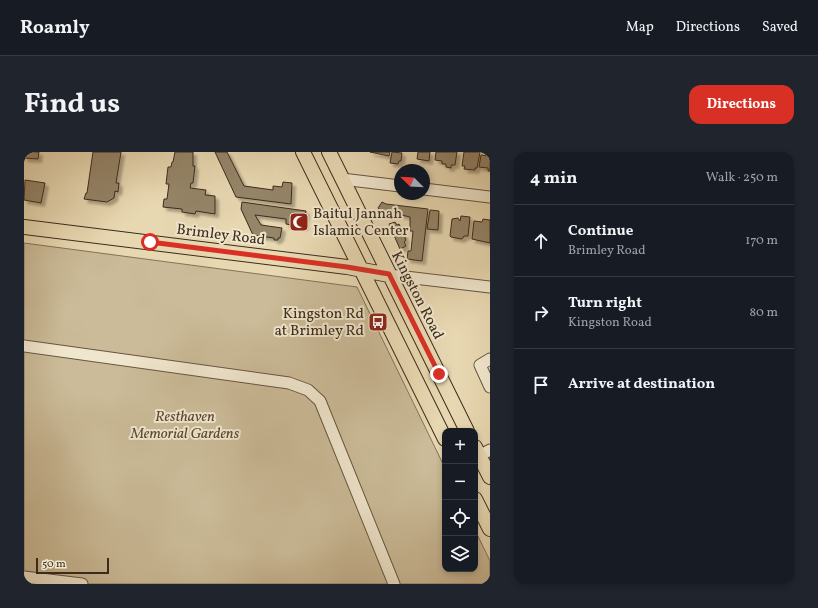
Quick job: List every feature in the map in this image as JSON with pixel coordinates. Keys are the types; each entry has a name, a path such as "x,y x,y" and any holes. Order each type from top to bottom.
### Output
{"main road":[{"path":"303,152 442,433"},
{"name":"Kingston Road","path":"329,152 466,428"},
{"name":"Brimley Road","path":"24,227 360,269 389,274"},
{"path":"481,451 490,477"},
{"path":"476,500 490,529"}],"street":[{"path":"342,179 394,185"},
{"path":"430,189 490,196"},
{"path":"389,274 490,287"},
{"path":"24,346 289,383 308,390 320,401 394,584"},
{"path":"490,360 480,365 490,387"},
{"path":"24,577 82,584"}],"green space":[{"name":"Resthaven Memorial Gardens","path":"24,243 357,287 442,462 442,572 478,572 478,536 490,561 490,584 24,584"}],"building":[{"path":"24,152 39,152 38,159 24,158"},
{"path":"93,152 121,152 116,183 119,183 118,192 115,191 114,198 107,202 84,199 87,193"},
{"path":"175,152 193,152 193,166 195,166 193,183 191,183 190,188 206,190 205,195 215,196 215,214 196,211 195,214 182,212 182,209 163,207 164,199 167,199 169,184 166,184 168,167 171,167"},
{"path":"215,152 227,152 244,186 273,190 273,186 282,187 283,182 292,183 291,204 236,197"},
{"path":"370,152 390,152 389,156"},
{"path":"392,152 402,153 401,161 399,161 398,164 390,163"},
{"path":"418,152 430,152 429,161 417,159"},
{"path":"436,152 457,152 455,165 451,165 451,168 446,167 446,164 442,164 442,161 435,160"},
{"path":"464,152 480,152 477,168 475,168 475,170 464,169 465,166 462,166"},
{"path":"490,152 490,171 488,171 488,168 479,167 481,155 489,156"},
{"path":"25,180 45,183 41,203 24,200"},
{"path":"242,202 306,211 304,227 286,224 286,219 255,215 261,225 282,228 280,238 278,238 278,240 253,235 241,209"},
{"path":"382,202 386,204 428,209 422,261 407,259 408,251 411,251 413,231 410,231 410,217 385,211 384,213 378,208"},
{"path":"430,210 439,211 438,230 427,229"},
{"path":"461,216 470,217 468,236 464,236 462,239 451,237 452,219 458,218 460,221"},
{"path":"483,219 490,220 490,243 472,239 474,221 482,222"},
{"path":"395,222 397,225 399,224 406,240 404,242 406,246 400,249 389,224"}],"place":[{"name":"Baitul Jannah Islamic Center","path":"299,222"},
{"name":"Kingston Rd at Brimley Rd","path":"378,322"}],"route":[{"path":"150,242 347,267 389,274 439,374"}]}
